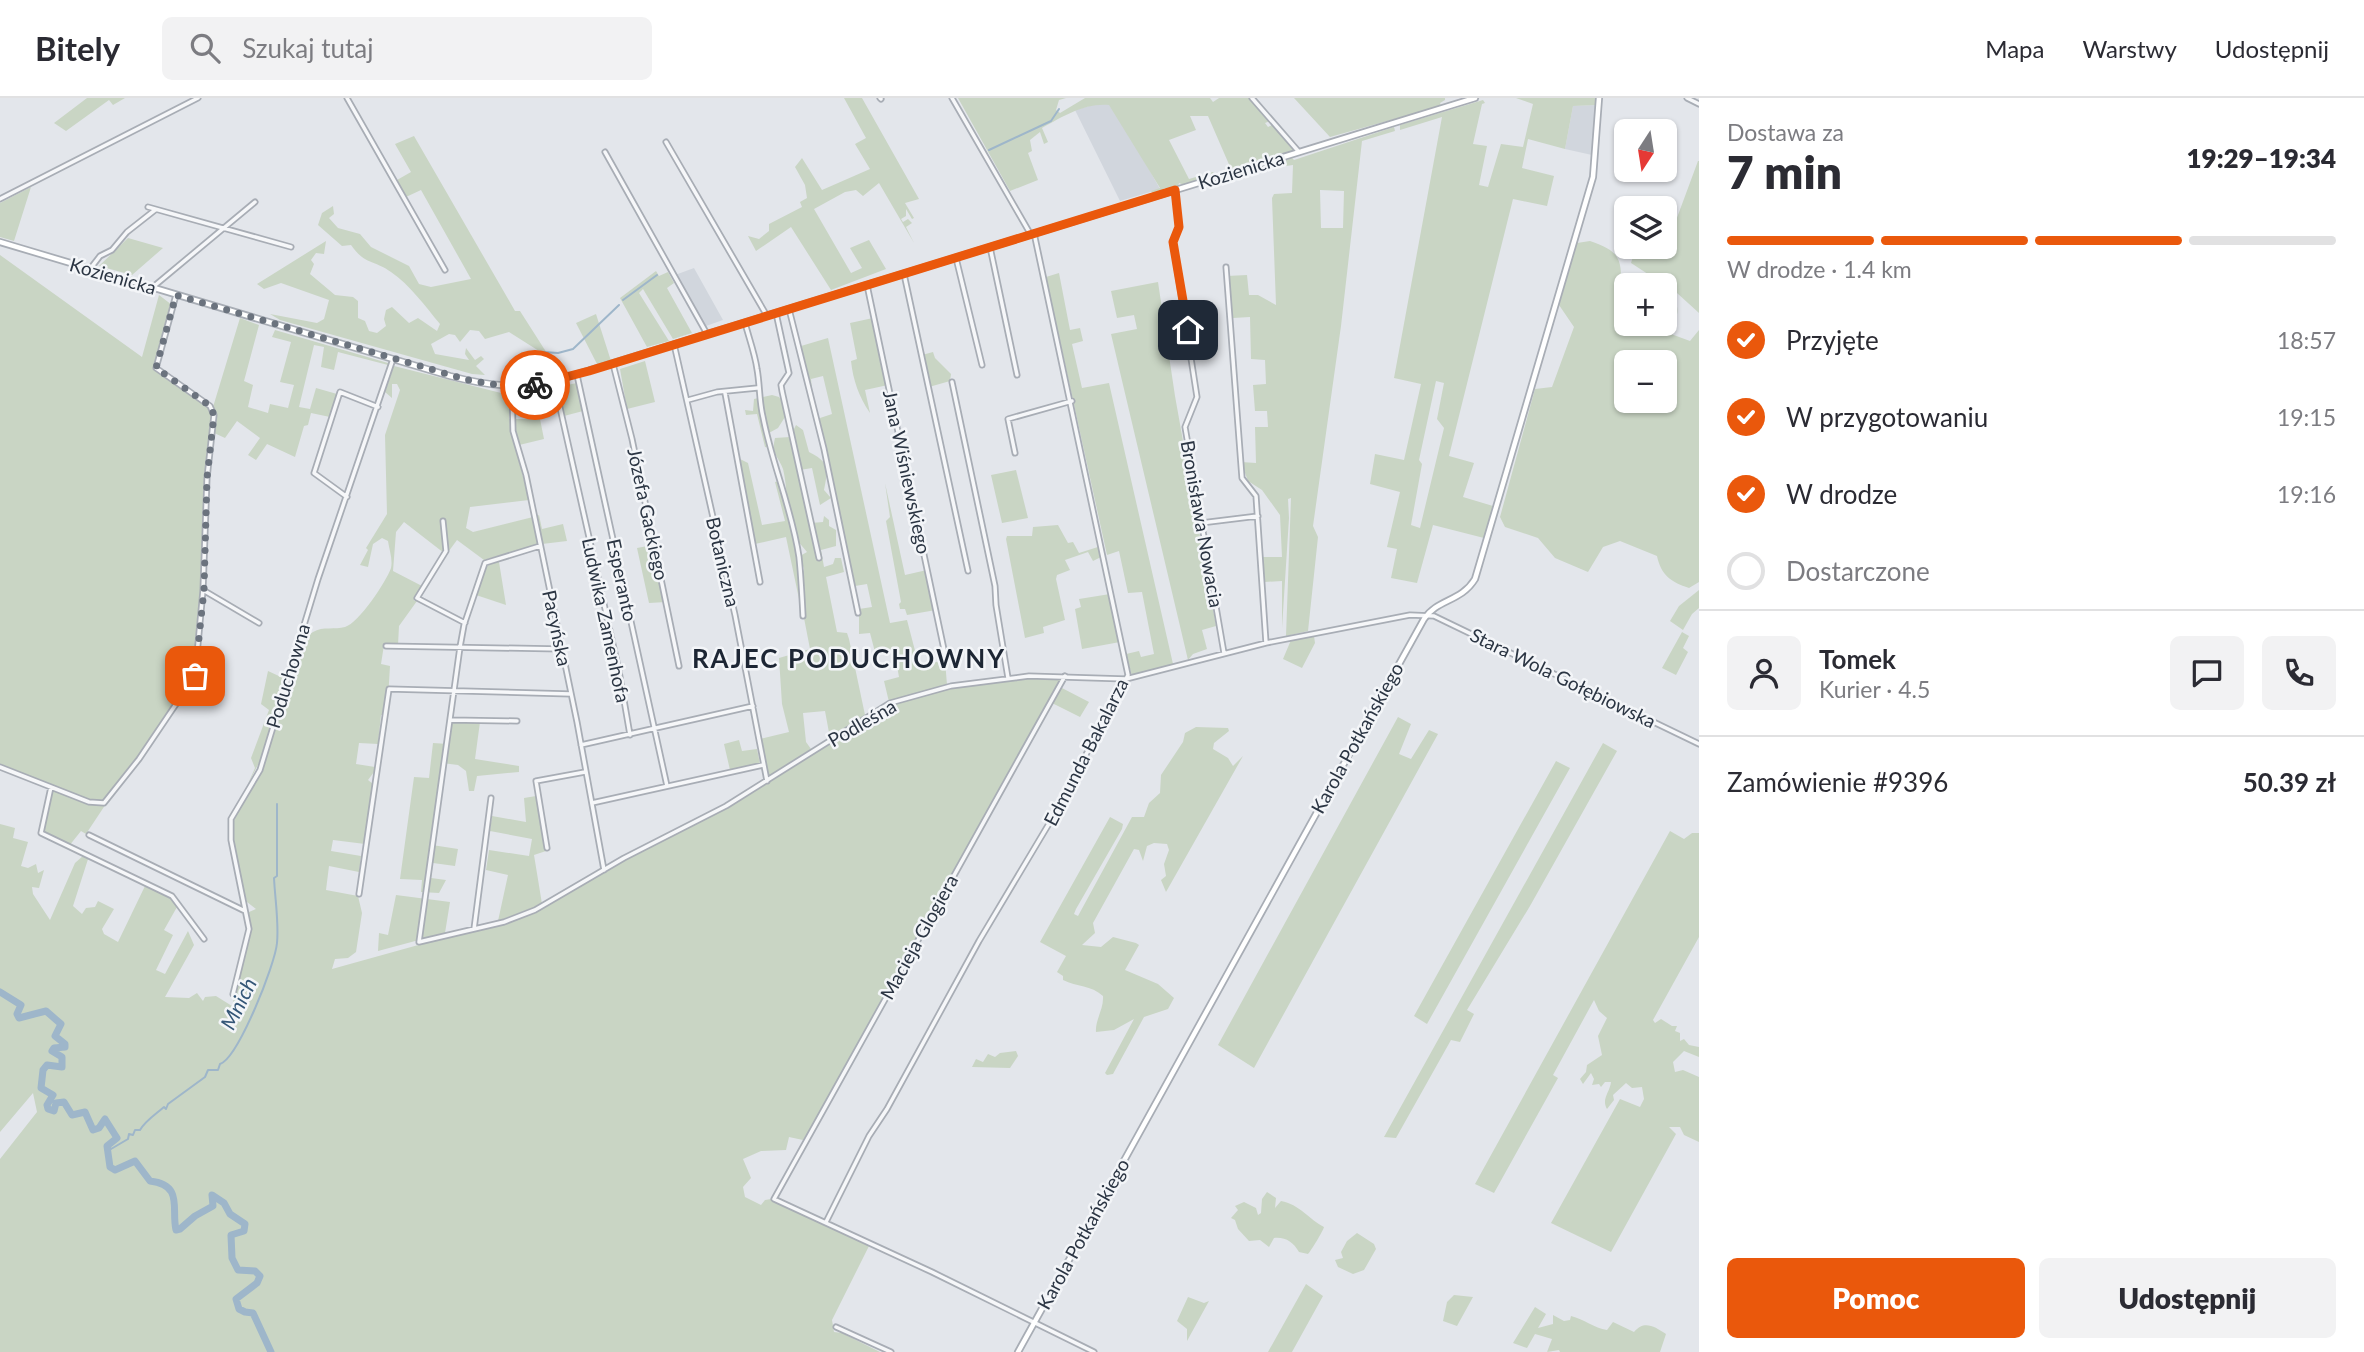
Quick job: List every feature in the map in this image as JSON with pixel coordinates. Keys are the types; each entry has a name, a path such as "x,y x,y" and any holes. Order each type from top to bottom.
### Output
{"main road":[{"name":"Kozienicka","path":"0,242 393,359 468,380 512,387 577,375 1475,98"},
{"path":"1427,614 1466,591 1479,568 1593,177 1599,98"},
{"name":"Karola Potkańskiego","path":"1018,1352 1427,614"}],"street":[{"path":"0,199 198,98"},
{"path":"346,98 445,270"},
{"name":"Edmunda Bakalarza","path":"826,1222 869,1136 887,1109 979,941 1053,817 1126,679 1123,647 1072,401 1032,234 952,98"},
{"path":"1252,98 1295,144 1299,152"},
{"path":"1687,98 1699,104"},
{"path":"666,142 767,316"},
{"path":"605,152 707,334"},
{"name":"Bronisława Nowacia","path":"1175,190 1179,227 1173,242 1197,397 1185,427 1224,653"},
{"path":"153,287 255,202"},
{"path":"148,207 291,247"},
{"path":"90,269 100,256 112,250 127,232 156,209"},
{"path":"990,247 1017,376"},
{"path":"956,258 982,365"},
{"path":"1226,267 1242,478 1256,496 1266,643"},
{"path":"904,274 968,571"},
{"name":"Jana Wiśniewskiego","path":"867,285 946,659"},
{"path":"0,767 95,803 109,800 195,676 204,590 207,478 214,415 210,406 156,368 176,295"},
{"path":"789,309 824,449 858,613"},
{"path":"776,313 789,373 781,385 782,391 819,558"},
{"path":"745,323 758,371 757,388 763,421 772,445 772,459 785,496 799,556 803,615"},
{"name":"Botaniczna","path":"674,344 753,706 766,782"},
{"name":"Poduchowna","path":"233,994 249,929 231,840 231,819 260,770 318,579 393,359"},
{"name":"Józefa Gackiego","path":"613,363 635,452 679,666"},
{"name":"Esperanto","path":"577,375 667,786"},
{"name":"Ludwika Zamenhofa","path":"554,381 619,671 630,735"},
{"path":"952,382 995,586 1008,678"},
{"name":"Pacyńska","path":"512,387 513,431 526,475 604,870"},
{"path":"688,400 707,394 757,388"},
{"path":"347,498 314,473 340,393 378,407"},
{"path":"725,393 760,582"},
{"path":"1015,453 1008,419 1072,401"},
{"path":"1201,523 1258,516"},
{"path":"443,521 446,551 417,598 465,623"},
{"path":"517,721 449,720 465,623 485,562 540,546"},
{"path":"204,590 259,623"},
{"name":"Podleśna","path":"449,720 419,942 535,910 766,782 890,703 951,686 1008,678 1065,676 1126,679 1266,643 1427,614"},
{"name":"Stara Wola Gołębiowska","path":"1427,614 1699,744"},
{"path":"386,646 561,649"},
{"name":"Macieja Glogiera","path":"826,1222 774,1199 1065,676"},
{"path":"359,894 389,689 571,694"},
{"path":"581,745 753,706"},
{"path":"592,803 763,765"},
{"path":"547,848 536,780 585,772"},
{"path":"51,787 41,833 172,896 204,939"},
{"path":"474,929 491,798"},
{"path":"89,835 245,911"},
{"path":"826,1222 1094,1352"},
{"path":"836,1327 891,1352"}],"shaded area":[{"path":"1110,100 1160,189 1120,201 1075,110"},
{"path":"1597,105 1592,155 1565,149 1573,106"},
{"path":"694,268 723,320 706,326 675,275"}],"green space":[{"path":"87,98 125,98 113,105 109,100 66,131 54,123"},
{"path":"844,98 862,98 919,199 905,203 914,218 912,219 906,209 906,216 901,219 903,222 908,219 912,223 906,227 914,243 879,183 863,196 856,190 845,192 814,209 851,273 862,268 850,248 869,240 886,269 831,290 791,227 756,251 748,236 759,239 769,231 769,224 802,207 800,202 807,198 805,185 795,167 802,158 822,190 870,169 855,144 866,138"},
{"path":"958,98 1066,98 1059,100 1056,110 1060,113 1085,98 1210,98 1213,102 1219,98 1249,98 1270,121 1265,123 1268,127 1274,124 1295,151 1231,169 1208,116 1190,116 1196,130 1169,140 1189,179 1213,172 1215,175 1184,185 1179,183 1178,187 1169,190 1164,188 1163,191 1153,194 1151,191 1160,188 1109,105 1091,106 1074,111 1042,128 1048,142 1044,144 1040,132 1030,140 1032,151 1028,153 1038,180 1010,191"},
{"path":"1294,98 1445,100 1440,103 1441,106 1330,137"},
{"path":"1516,98 1596,98 1597,105 1573,106 1565,149 1528,139 1522,168 1554,176 1547,206 1513,199 1449,456 1474,463 1463,497 1493,506 1484,538 1433,525 1417,583 1391,578 1397,549 1387,547 1400,492 1370,484 1375,454 1404,460 1421,384 1394,378 1442,117 1400,130 1400,125 1483,100 1485,103 1482,104 1473,144 1487,146 1479,185 1488,187 1501,144 1523,147 1533,104","holes":["1436,381 1444,383 1437,419 1444,428 1420,528 1411,525 1422,464 1419,460"]},
{"path":"1394,127 1395,131 1362,141 1341,326 1313,526 1318,537 1308,631 1286,636 1291,498 1288,499 1282,628 1282,581 1264,582 1263,557 1282,557 1280,515 1262,490 1248,481 1241,462 1256,463 1255,427 1268,427 1267,411 1255,411 1253,385 1266,384 1265,360 1251,359 1250,317 1233,318 1227,276 1247,275 1249,295 1258,295 1276,305 1272,198 1274,194 1292,193 1293,165 1286,166 1286,160 1294,160","holes":["1320,190 1344,191 1343,228 1321,228"]},
{"path":"414,136 515,311 520,311 550,358 509,332 485,339 479,331 470,330 460,342 455,335 449,334 431,344 435,354 469,360 465,354 466,348 475,360 481,356 484,359 476,366 485,375 472,374 280,320 270,314 317,323 324,319 329,300 281,283 264,289 257,284 326,241 324,254 316,253 311,260 314,264 310,274 335,295 353,297 358,301 358,318 365,321 369,331 377,333 386,326 386,310 392,307 409,323 418,318 437,331 440,324 405,283 385,268 361,256 351,245 342,246 318,225 322,213 333,206 334,214 329,218 338,228 360,234 371,247 409,266 419,284 431,287 471,279 421,190 406,197 397,180 411,172 395,144"},
{"path":"1699,161 1699,313 1677,293 1677,273 1646,273 1631,263 1632,259 1677,259 1677,218"},
{"path":"31,187 14,241 0,237 0,203"},
{"path":"128,238 163,248 132,275 99,266"},
{"path":"1590,241 1613,252 1621,269 1621,273 1614,273 1614,336 1676,336 1690,341 1699,330 1699,582 1689,588 1668,577 1657,556 1620,541 1603,547 1588,572 1555,558 1538,538 1505,527 1500,517 1535,389 1552,387 1574,327 1559,305 1577,243"},
{"path":"0,255 142,357 159,295 172,305 157,367 213,407 240,318 259,325 244,381 253,385 248,407 268,413 270,404 288,408 294,385 280,382 291,342 272,337 275,330 388,363 338,352 334,370 321,367 324,347 314,345 299,407 310,409 316,388 337,394 330,417 311,413 308,425 304,426 295,457 267,444 256,460 248,455 260,438 237,421 225,438 212,432 198,675 135,760 86,834 81,831 69,846 41,833 52,786 0,766"},
{"path":"656,271 659,276 668,272 674,283 667,288 692,333 673,339 643,289 639,293 669,341 647,347 620,298"},
{"path":"1059,273 1070,330 1080,328 1083,341 1072,344 1082,388 1109,383 1173,664 1132,676 1126,654 1139,651 1141,657 1154,654 1142,592 1128,593 1119,551 1107,555 1046,277"},
{"path":"1158,282 1175,396 1216,626 1202,630 1207,649 1193,654 1188,660 1111,334 1137,329 1134,315 1117,318 1111,291"},
{"path":"596,314 611,361 597,364 576,323"},
{"path":"873,318 888,385 865,390 870,413 853,375 851,361 857,359 850,323"},
{"path":"828,338 890,623 907,620 919,666 945,660 947,685 889,702 884,681 899,677 894,649 875,652 870,633 859,634 859,609 872,607 867,584 855,586 817,419 832,414 823,376 811,379 813,401 801,346"},
{"path":"933,352 935,358 951,374 950,381 929,387 922,355"},
{"path":"645,361 655,402 627,409 620,369"},
{"path":"394,366 505,394 510,397 509,419 529,419 539,414 544,439 515,446 529,500 470,507 466,528 473,532 533,517 538,544 484,560 457,540 446,555 446,527 443,518 444,553 404,522 396,532 393,571 422,586 414,601 417,601 399,626 398,645 384,645 381,664 390,666 387,715 381,715 378,744 359,743 356,764 375,767 368,780 373,784 365,844 333,840 331,851 361,856 359,872 329,866 326,890 358,896 362,913 356,952 348,958 335,959 332,969 537,912 624,859 727,807 899,701 944,690 1006,681 1031,678 1061,680 803,1140 789,1137 786,1150 761,1151 743,1159 751,1178 743,1187 745,1197 761,1205 765,1200 771,1199 870,1244 832,1320 834,1332 842,1333 880,1352 0,1352 0,1159 37,1112 33,1093 0,1132 0,824 15,828 13,838 28,842 21,866 28,868 36,864 38,873 44,870 39,888 32,887 33,894 50,920 75,863 84,855 89,856 73,906 82,914 86,908 95,907 98,901 114,909 102,929 104,934 118,942 145,886 172,898 177,907 164,930 173,935 156,970 165,974 188,931 194,945 165,997 189,998 197,993 203,1001 205,997 216,996 232,1006 250,935 249,912 256,909 247,902 234,853 233,829 239,807 265,760 261,759 247,786 255,768 251,758 269,710 261,704 268,671 281,677 298,658 302,642 311,633 351,624 384,583 391,568 388,541 382,538 373,544 368,567 360,565 368,550 366,548 387,514 385,435 400,390 397,384 392,384 392,398 385,392"},
{"path":"577,383 583,411 564,416 557,387"},
{"path":"772,395 779,397 783,403 785,417 778,428 767,434 770,448 765,447 757,414 746,415 745,410 753,411 754,399"},
{"path":"796,425 803,430 809,452 821,459 826,467 824,490 831,498 820,505 812,468 800,470 811,523 823,522 824,516 829,520 829,526 836,530 836,546 821,550 824,567 833,564 835,558 841,558 844,572 826,577 837,632 847,633 849,639 865,715 830,738 825,711 803,713 806,742 811,749 769,777 760,739 789,732 782,704 779,658 810,649 804,618 806,615 801,577 804,569 800,556 807,552 792,534 797,557 799,599 786,537 755,544 740,459 748,463 762,525 785,521 775,482 779,481 787,509 785,479 774,451 774,443 775,438 790,437"},
{"path":"1016,470 1028,518 1002,523 991,475"},
{"path":"885,483 905,575 927,570 936,610 907,615 905,609 900,609 886,521 890,517"},
{"path":"539,515 542,529 563,524 567,541 542,544"},
{"path":"1058,525 1068,543 1073,542 1079,553 1101,546 1103,556 1093,561 1088,552 1065,560 1070,570 1057,575 1056,579 1065,620 1043,627 1044,633 1025,638 1006,539 1007,536 1032,536 1033,527"},
{"path":"653,545 666,602 649,603 637,548"},
{"path":"497,560 506,605 476,595 485,567"},
{"path":"1699,590 1699,608 1692,614 1683,630 1670,621 1679,606"},
{"path":"1110,594 1120,642 1082,649 1075,609 1081,607 1079,599"},
{"path":"1682,632 1689,636 1683,648 1688,652 1676,675 1662,668"},
{"path":"1314,636 1315,643 1302,668 1283,659 1291,640"},
{"path":"1060,687 1089,702 1080,717 1052,703"},
{"path":"1398,717 1411,724 1399,754 1411,759 1429,730 1438,734 1254,1068 1218,1045"},
{"path":"451,721 480,722 475,759 519,766 519,772 477,776 474,791 469,791 466,771 458,765 442,763 432,845 458,849 455,866 433,863 431,878 446,880 439,893 421,892 422,880 400,879 414,777 429,778 433,743 448,744"},
{"path":"1196,727 1228,728 1229,731 1214,743 1213,749 1228,758 1233,766 1243,756 1166,892 1161,880 1166,876 1164,864 1169,850 1167,844 1154,843 1147,846 1143,861 1139,850 1134,849 1093,923 1095,933 1082,945 1101,947 1113,937 1136,943 1139,945 1125,970 1158,984 1174,998 1168,1009 1144,1017 1113,1074 1107,1075 1105,1073 1134,1019 1114,1030 1096,1032 1103,996 1094,990 1063,980 1063,976 1057,972 1066,956 1040,942 1110,817 1123,824 1122,829 1076,909 1074,914 1078,916 1132,817 1144,817 1149,803 1160,793 1161,775 1183,742 1185,733"},
{"path":"739,740 742,751 757,749 760,764 730,770 724,744"},
{"path":"1603,743 1617,751 1530,906 1467,1010 1474,1014 1460,1042 1451,1040 1396,1138 1384,1137"},
{"path":"1556,761 1570,768 1427,1024 1414,1016"},
{"path":"536,796 546,851 534,855 542,904 498,921 508,875 486,870 489,850 529,856 532,839 490,831 492,816 526,822 524,798"},
{"path":"1670,831 1684,839 1692,833 1699,833 1699,937 1653,1020 1655,1023 1661,1019 1677,1026 1675,1031 1680,1033 1680,1041 1684,1039 1689,1045 1699,1047 1699,1057 1684,1051 1673,1062 1675,1072 1683,1070 1699,1077 1699,1142 1684,1135 1680,1127 1669,1127 1676,1134 1611,1252 1551,1223 1620,1099 1640,1107 1644,1099 1642,1087 1632,1088 1626,1083 1613,1095 1614,1100 1607,1109 1605,1099 1611,1082 1605,1082 1601,1087 1599,1084 1592,1085 1594,1079 1591,1073 1583,1084 1580,1079 1586,1072 1587,1065 1602,1055 1598,1036 1607,1018 1599,1011 1594,1000 1553,1075 1558,1078 1494,1193 1475,1184"},
{"path":"396,895 450,902 445,933 378,951 379,933 388,935"},
{"path":"1016,1051 1018,1056 1010,1068 972,1067 976,1059 983,1062 988,1054 995,1057 1000,1053"},
{"path":"1267,1192 1276,1198 1275,1208 1281,1201 1287,1203 1324,1227 1308,1254 1299,1252 1292,1243 1282,1238 1274,1238 1269,1247 1260,1240 1249,1241 1238,1229 1235,1220 1231,1218 1238,1210 1235,1206 1244,1202 1256,1208 1258,1215 1261,1213 1262,1199"},
{"path":"1357,1233 1374,1244 1376,1249 1364,1270 1353,1274 1338,1267 1335,1260 1343,1258 1341,1252 1347,1241"},
{"path":"1306,1284 1323,1296 1292,1352 1268,1352"},
{"path":"1454,1295 1473,1297 1457,1326 1443,1321 1447,1302"},
{"path":"1188,1297 1204,1303 1209,1301 1187,1341 1187,1329 1177,1321"},
{"path":"1535,1307 1546,1314 1538,1328 1553,1324 1553,1315 1564,1321 1570,1320 1571,1316 1607,1330 1613,1322 1634,1332 1645,1325 1666,1334 1660,1352 1547,1352 1552,1339 1535,1334 1527,1348 1513,1343"}],"waterway":[{"path":"989,150 1051,121 1059,109"},
{"path":"623,300 657,275"},
{"path":"543,352 558,353 573,349 619,305"},
{"name":"Mnich","path":"108,1145 111,1149 128,1139 129,1134 133,1135 135,1130 140,1130 154,1115 164,1107 166,1109 168,1104 205,1077 208,1070 218,1070 245,1029 263,989 277,943 274,878 277,876 277,804"},
{"path":"0,992 21,1005 17,1014 19,1018 46,1011 61,1024 55,1036 65,1047 54,1048 52,1051 62,1057 62,1067 47,1065 43,1070 41,1088 53,1095 47,1105 48,1109 54,1111 56,1103 64,1102 72,1115 85,1112 93,1130 99,1128 105,1119 117,1138 107,1146 110,1167 115,1170 135,1161 150,1181 168,1187 174,1199 176,1230 213,1206 212,1195 224,1203 230,1214 245,1224 244,1231 231,1235 232,1258 238,1270 255,1271 260,1276 257,1283 236,1299 239,1309 253,1313 271,1352"}],"way so far":[{"path":"195,676 204,590 207,478 214,415 210,406 156,368 176,295 432,371 484,384 535,385"}],"district":[{"name":"RAJEC PODUCHOWNY","path":"849,659"}],"route":[{"path":"535,385 589,371 1175,190 1179,227 1173,242 1188,330"}]}
